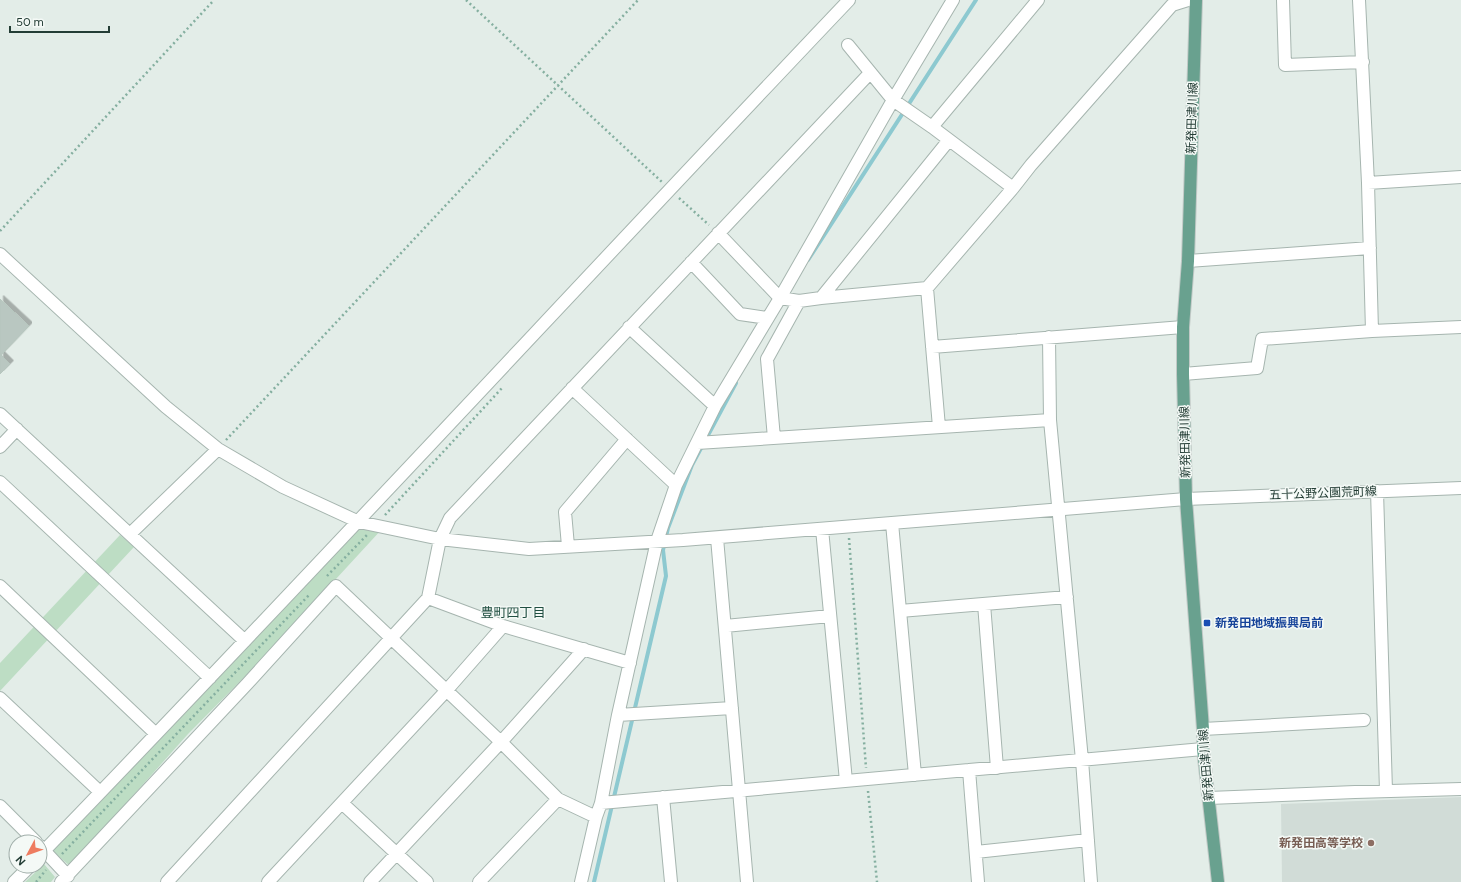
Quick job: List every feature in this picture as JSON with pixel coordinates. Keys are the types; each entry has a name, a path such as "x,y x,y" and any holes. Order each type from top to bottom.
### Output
{"main road":[{"name":"新発田津川線","path":"1196,0 1188,261 1183,327 1186,498 1203,729 1203,749 1218,882"}],"street":[{"path":"48,844 100,792 359,522 669,189 849,0"},
{"path":"581,882 596,816 601,803 618,715 657,541 676,485 715,406 780,298 892,100 954,0"},
{"path":"932,127 1038,0"},
{"path":"718,233 780,298 799,302 821,298 927,288 1031,166 1172,5 1188,0"},
{"path":"1283,0 1285,65 1362,62"},
{"path":"1359,0 1368,183 1372,331"},
{"path":"848,45 892,100 932,127 1013,188"},
{"path":"167,882 428,598 440,539 450,518 870,73"},
{"path":"821,298 949,140"},
{"path":"1368,183 1461,177"},
{"path":"1188,261 1370,248"},
{"name":"五十公野公園荒町線","path":"0,254 166,407 218,449 282,487 359,522 440,539 529,549 718,538 1186,498 1461,488"},
{"path":"691,262 740,314 767,318"},
{"path":"927,288 939,427"},
{"path":"774,438 767,359 799,302"},
{"path":"629,327 715,406"},
{"path":"932,347 1183,327"},
{"path":"1183,374 1257,368 1262,339 1372,331 1461,328"},
{"path":"1049,337 1050,420 1082,760 1091,882"},
{"path":"572,388 676,485"},
{"path":"0,414 245,641"},
{"path":"697,443 1050,420"},
{"path":"0,447 17,429"},
{"path":"568,546 565,512 627,439"},
{"path":"130,534 218,449"},
{"path":"0,482 210,678"},
{"path":"1377,491 1386,791"},
{"path":"892,523 915,775"},
{"path":"822,529 846,781"},
{"path":"718,538 747,882"},
{"path":"0,586 156,734"},
{"path":"48,860 63,880 247,684 336,586 558,799 596,816"},
{"path":"900,611 1067,597"},
{"path":"428,598 503,626 630,663"},
{"path":"984,604 997,768"},
{"path":"725,626 830,616"},
{"path":"268,882 446,691 503,626"},
{"path":"370,882 584,649"},
{"path":"0,698 100,792"},
{"path":"618,715 732,708"},
{"path":"1203,729 1364,720"},
{"path":"601,803 1203,749"},
{"path":"970,770 978,882"},
{"path":"1209,798 1461,789"},
{"path":"662,797 671,882"},
{"path":"479,882 558,799"},
{"path":"342,803 427,882"},
{"path":"0,806 28,834"},
{"path":"976,852 1088,840"},
{"path":"14,882 22,874"}],"path":[{"path":"0,231 214,0"},
{"path":"466,0 718,233"},
{"path":"218,449 638,0"},
{"path":"848,527 867,779 877,882"}],"shaded area":[{"name":"新発田高等学校","path":"1461,797 1461,882 1282,882 1281,804"}],"green space":[{"path":"360,524 382,529 266,655 188,734 70,866 51,850"},
{"path":"120,535 134,547 0,691 0,663"},
{"path":"48,869 55,877 51,882 25,882 33,874 48,874"}],"building":[{"path":"0,299 29,326 1,355 10,364 0,374"}],"waterway":[{"path":"808,260 976,0"},
{"path":"594,882 666,576 663,550 668,528 692,465 736,383"}],"place":[{"name":"新発田地域振興局前","path":"1207,623"},
{"name":"新発田高等学校","path":"1371,843"}],"district":[{"name":"豊町四丁目","path":"513,612"}]}
